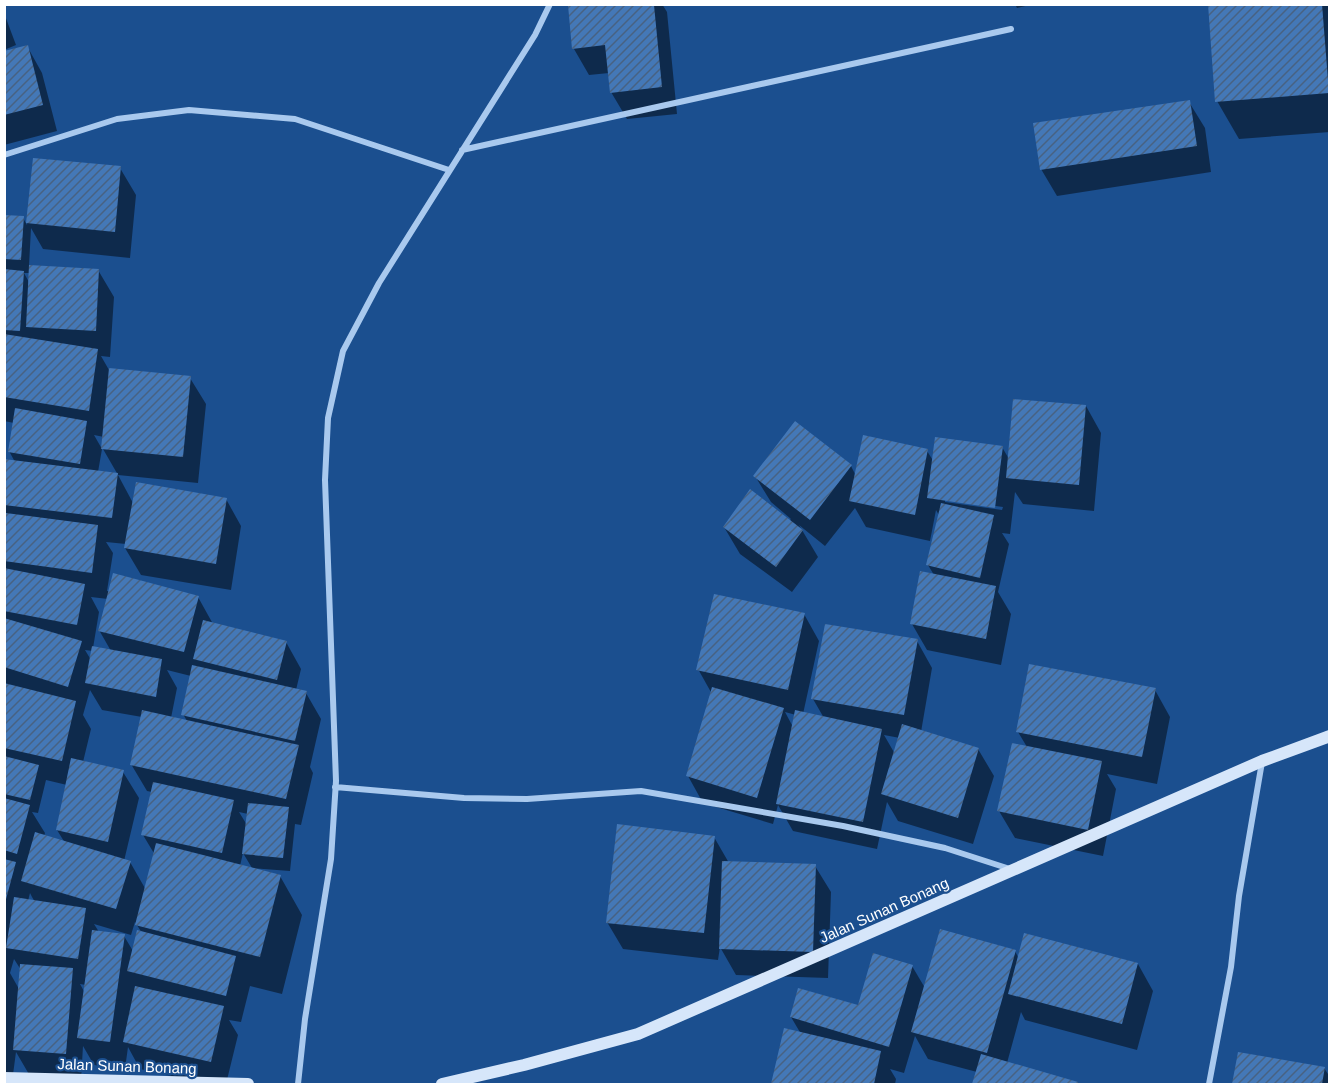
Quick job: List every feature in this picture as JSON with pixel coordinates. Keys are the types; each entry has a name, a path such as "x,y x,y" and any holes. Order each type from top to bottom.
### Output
{"street":[{"path":"298,1084 305,1019 331,859 335,787 326,480 328,418 343,351 379,283 536,35 550,4"},
{"path":"462,150 1011,29"},
{"path":"4,155 117,119 189,110 295,119 449,170"},
{"name":"Jalan Sunan Bonang","path":"442,1084 524,1065 638,1034 1262,761 1329,736"},
{"path":"1209,1084 1231,967 1239,896 1262,761"},
{"path":"335,787 464,798 527,799 641,791 843,826 945,849 1013,870"},
{"name":"Jalan Sunan Bonang","path":"4,1078 248,1084"}],"building":[{"path":"1208,4 1322,4 1329,93 1215,102"},
{"path":"568,5 654,5 662,87 610,93 605,45 572,49"},
{"path":"28,45 43,105 4,115 4,51"},
{"path":"1190,100 1197,146 1040,170 1033,123"},
{"path":"33,158 121,166 115,232 26,223"},
{"path":"4,215 24,216 21,260 4,259"},
{"path":"29,265 99,269 96,331 26,327"},
{"path":"4,269 24,271 20,331 4,330"},
{"path":"4,334 98,349 89,411 4,397"},
{"path":"109,368 191,376 183,457 101,449"},
{"path":"1013,399 1086,405 1079,485 1006,478"},
{"path":"15,408 87,421 80,464 8,452"},
{"path":"795,421 852,465 810,520 753,476"},
{"path":"863,435 928,449 915,515 849,501"},
{"path":"935,437 1003,446 995,508 927,498"},
{"path":"4,459 118,473 112,518 4,505"},
{"path":"136,482 227,498 216,564 124,548"},
{"path":"750,489 803,530 776,567 723,527"},
{"path":"941,503 994,515 980,578 926,565"},
{"path":"6,513 98,525 92,573 4,561"},
{"path":"4,568 85,584 77,625 4,611"},
{"path":"920,571 996,586 986,639 910,624"},
{"path":"113,573 199,596 184,652 98,631"},
{"path":"714,594 805,613 788,690 696,670"},
{"path":"4,618 82,641 68,687 4,667"},
{"path":"203,620 287,641 277,680 193,659"},
{"path":"825,624 918,639 904,715 811,699"},
{"path":"92,646 162,659 156,697 85,683"},
{"path":"1029,664 1156,688 1142,757 1016,732"},
{"path":"192,665 307,691 295,741 181,715"},
{"path":"4,683 76,701 62,761 4,748"},
{"path":"712,687 784,708 757,798 686,776"},
{"path":"142,710 299,745 286,799 130,765"},
{"path":"795,710 882,729 863,822 776,804"},
{"path":"902,724 979,748 958,818 881,794"},
{"path":"1012,743 1102,761 1088,830 997,811"},
{"path":"4,756 39,765 30,800 4,794"},
{"path":"71,758 124,770 108,842 56,830"},
{"path":"153,782 234,800 222,853 141,835"},
{"path":"4,798 30,805 17,854 4,850"},
{"path":"248,803 289,807 283,858 242,854"},
{"path":"617,824 715,836 704,933 606,923"},
{"path":"35,832 131,861 116,909 21,881"},
{"path":"156,843 281,875 260,957 135,925"},
{"path":"4,859 16,862 5,903 4,903"},
{"path":"722,861 816,864 813,952 719,949"},
{"path":"14,897 86,908 78,959 6,948"},
{"path":"940,929 1016,950 987,1053 911,1032"},
{"path":"92,930 125,934 110,1042 77,1038"},
{"path":"137,930 236,956 226,996 127,971"},
{"path":"1024,933 1138,963 1122,1024 1008,994"},
{"path":"873,953 913,965 889,1047 790,1017 798,988 858,1005"},
{"path":"20,964 73,968 66,1054 13,1050"},
{"path":"135,986 224,1006 211,1062 123,1042"},
{"path":"784,1028 881,1051 874,1084 771,1084"},
{"path":"1238,1052 1325,1067 1322,1084 1232,1084"},
{"path":"981,1054 1078,1082 1077,1084 972,1084"}]}
